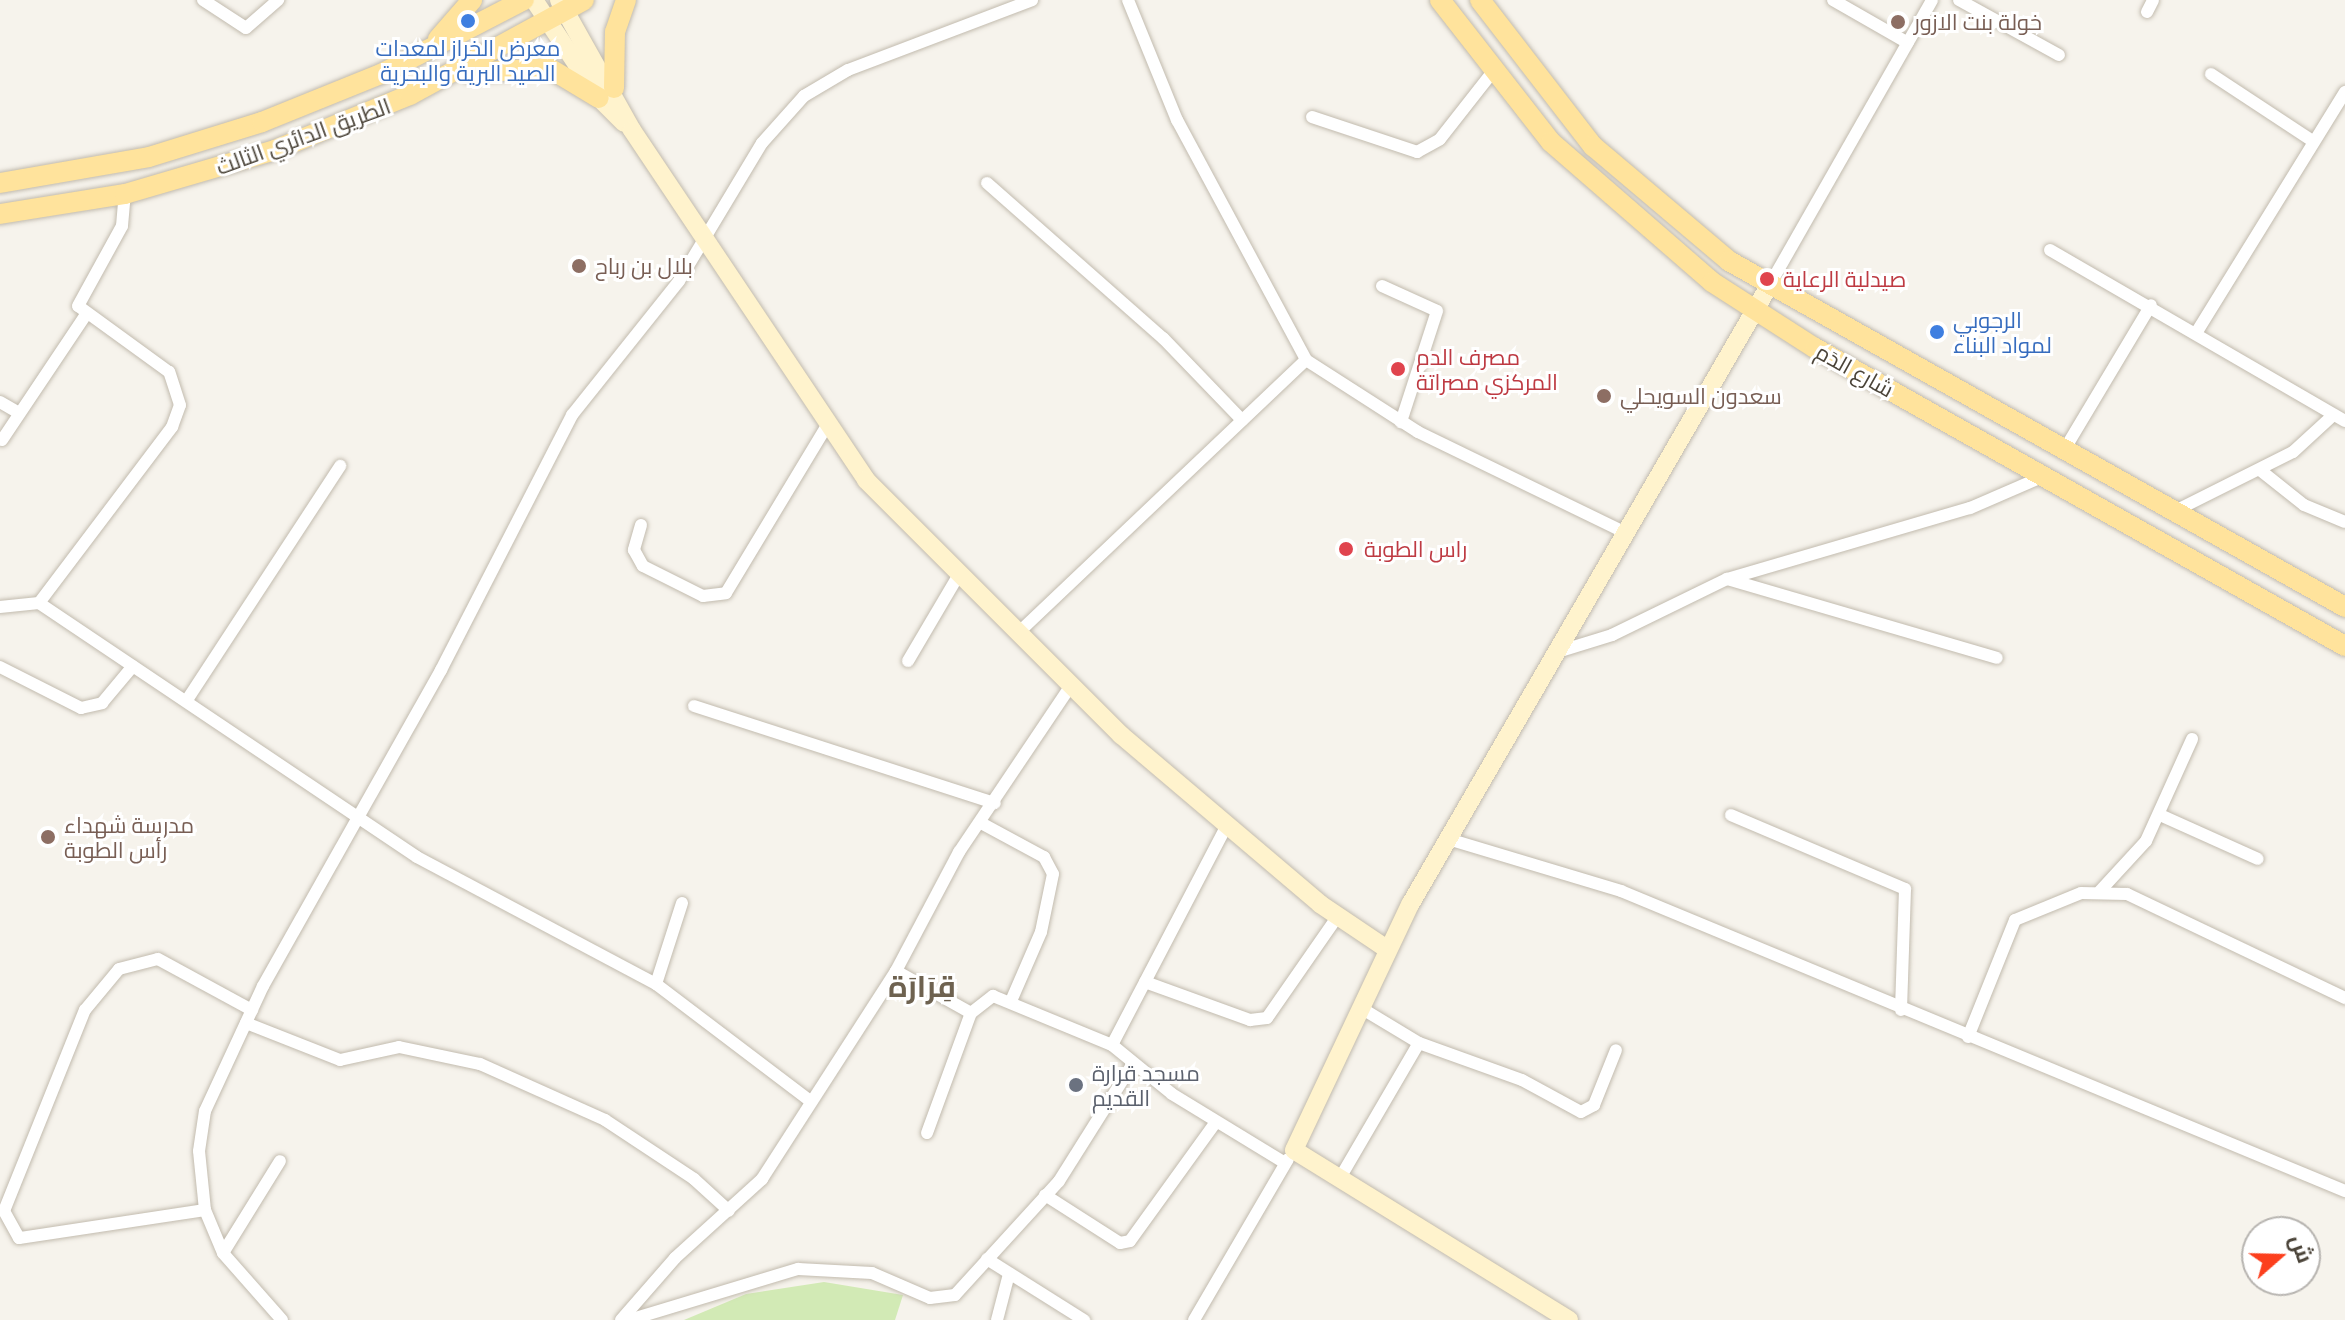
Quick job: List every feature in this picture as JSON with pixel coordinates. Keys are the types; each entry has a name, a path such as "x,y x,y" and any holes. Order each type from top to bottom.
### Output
{"main road":[{"path":"426,51 472,0"},
{"name":"الطريق الدائري الثالث","path":"0,183 203,141 301,108 426,51 524,0"},
{"path":"438,81 529,65 564,74 607,93 615,32 626,0"},
{"name":"شارع الدَم","path":"1440,0 1491,74 1608,197 1756,311 2345,646"},
{"name":"شارع الدَم","path":"1480,0 1593,146 1769,286 2171,513 2345,607"},
{"name":"الطريق الدائري الثالث","path":"0,214 125,194 275,150 438,81 549,23 570,4"}],"street":[{"path":"203,0 246,28 278,0"},
{"path":"534,0 549,23 607,93 826,427 958,576 1070,687 1226,827 1338,916 1387,949"},
{"path":"282,1320 223,1253 205,1210 199,1151 205,1111 252,1010 358,820 572,415 668,296 762,143 818,86 1032,0"},
{"path":"1128,0 1177,120 1306,360 1401,422 1624,532"},
{"path":"1833,0 1908,43"},
{"path":"1194,1320 1290,1156 1387,949 1448,839 1624,532 1756,311 1932,0"},
{"path":"1959,0 2059,55"},
{"path":"570,4 607,93"},
{"path":"1312,117 1417,152 1440,139 1491,74"},
{"path":"2211,74 2314,142"},
{"path":"2198,330 2345,92"},
{"path":"987,183 1163,338 1242,420"},
{"path":"39,603 172,427 180,405 169,372 85,316 79,296 122,226 125,194"},
{"path":"2050,250 2198,330 2331,417 2345,421"},
{"path":"1382,286 1437,311 1401,422"},
{"path":"2063,452 2151,305"},
{"path":"2,440 85,316"},
{"path":"1017,634 1306,360"},
{"path":"0,402 19,413"},
{"path":"2171,513 2260,470 2331,417"},
{"path":"641,525 634,550 643,566 703,596 726,593 826,427"},
{"path":"187,700 340,466"},
{"path":"2260,470 2304,505 2345,522"},
{"path":"1554,653 1612,635 1727,579 1970,508 2044,476"},
{"path":"908,661 958,576"},
{"path":"1727,579 1997,658"},
{"path":"0,607 39,603 187,700 358,820 656,984 809,1100"},
{"path":"0,667 81,708 102,703 133,666"},
{"path":"621,1320 675,1258 762,1179 809,1100 896,971 981,823 1070,687"},
{"path":"694,706 995,803"},
{"path":"2100,891 2138,852 2160,815 2192,739"},
{"path":"1731,815 1905,889 1901,1010"},
{"path":"2160,815 2258,859"},
{"path":"981,823 1044,857 1053,874 1041,932 1011,1001"},
{"path":"1112,1045 1226,827"},
{"path":"1448,839 1621,891 1901,1010 2345,1191"},
{"path":"1968,1037 2015,920 2044,902 2100,891 2127,894 2345,998"},
{"path":"656,984 682,903"},
{"path":"1145,982 1241,1017 1267,1018 1338,916"},
{"path":"205,1210 19,1238 4,1211 85,1010 119,969 158,959 252,1010"},
{"path":"896,971 971,1013"},
{"path":"927,1133 971,1013 988,997 1011,1001 1112,1045 1132,1065 1215,1123 1340,1178 1569,1320"},
{"path":"1361,1008 1419,1043 1514,1076 1581,1112 1594,1105 1616,1050"},
{"path":"246,1023 340,1060 399,1047 480,1064 605,1120 694,1179 729,1211"},
{"path":"1340,1178 1419,1043"},
{"path":"629,1320 798,1269 872,1273 942,1298 965,1289 987,1259 1045,1195 1132,1065"},
{"path":"1045,1195 1120,1243 1130,1241 1215,1123"},
{"path":"223,1253 280,1161"},
{"path":"987,1259 1084,1320"},
{"path":"997,1320 1009,1274"}],"green space":[{"path":"824,1282 903,1295 895,1320 684,1320 746,1294"}],"place":[{"name":"معرض الخراز لمعدات الصيد البرية والبحرية","path":"468,21"},
{"name":"خولة بنت الازور","path":"1898,22"},
{"name":"بلال بن رباح","path":"579,266"},
{"name":"صيدلية الرعاية","path":"1767,279"},
{"name":"الرجوبي لمواد البناء","path":"1937,332"},
{"name":"مصرف الدم المركزي مصراتة","path":"1398,369"},
{"name":"سعدون السويحلي","path":"1604,396"},
{"name":"راس الطوبة","path":"1346,549"},
{"name":"مدرسة شهداء رأس الطوبة","path":"48,837"},
{"name":"مسجد قرارة القديم","path":"1076,1085"}],"district":[{"name":"قِرَارَة","path":"922,986"}]}
